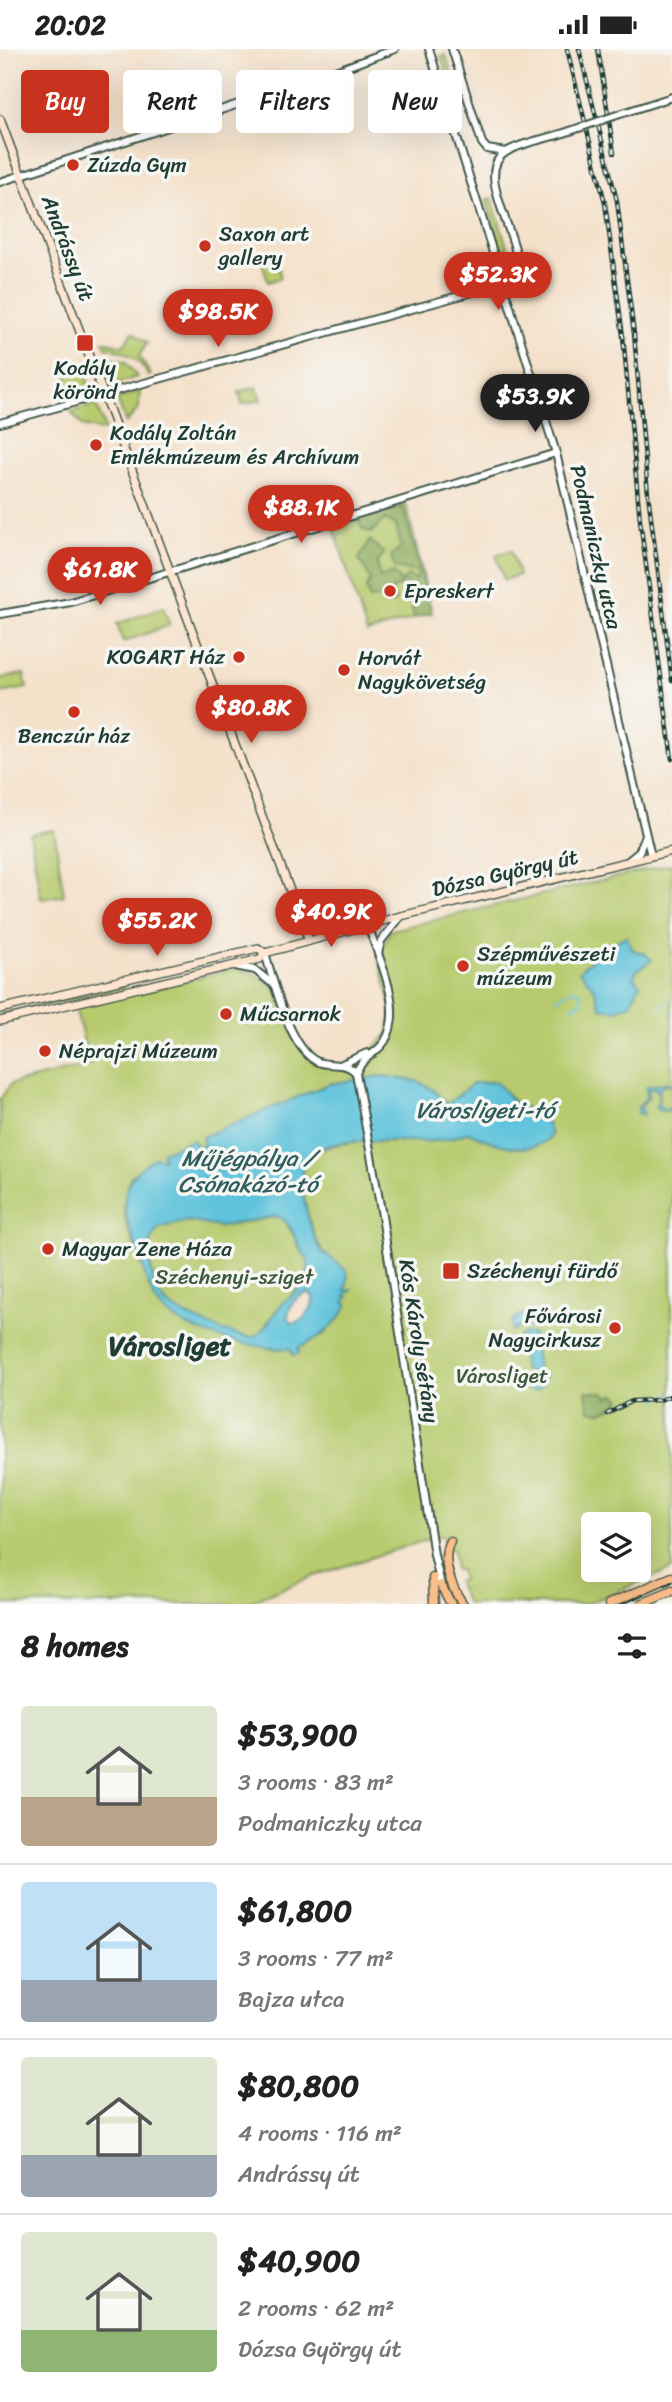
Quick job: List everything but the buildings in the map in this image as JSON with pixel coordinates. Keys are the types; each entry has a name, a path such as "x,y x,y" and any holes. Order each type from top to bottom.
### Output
{"main road":[{"name":"Andrássy út","path":"0,119 309,941"},
{"name":"Dózsa György út","path":"0,1021 260,959 265,953 401,916 672,851"},
{"name":"Dózsa György út","path":"0,1009 258,948 265,953"},
{"path":"450,1541 446,1552 450,1576 463,1604"},
{"path":"609,1604 672,1577"},
{"path":"433,1578 434,1604"},
{"path":"441,1585 451,1604"},
{"path":"641,1604 672,1591"}],"street":[{"path":"0,182 300,84 395,49"},
{"name":"Podmaniczky utca","path":"429,49 555,453 650,856"},
{"path":"452,49 482,143 487,149 508,152 672,97"},
{"path":"0,423 514,279 519,270 494,180 496,165 508,152"},
{"path":"0,614 71,602 555,453"},
{"path":"628,861 639,852 645,835"},
{"path":"377,956 381,941 401,916"},
{"path":"265,953 276,988 305,1053 322,1064 350,1067 356,1074 362,1062 384,1042 392,1020 391,1005 368,925"},
{"path":"233,965 256,970 276,988"},
{"path":"340,1065 374,1050"},
{"name":"Kós Károly sétány","path":"356,1074 434,1555"},
{"path":"433,1578 434,1555"},
{"path":"434,1555 441,1585"}],"green space":[{"path":"446,55 451,70 445,70 441,56"},
{"path":"492,198 511,260 506,262 486,200"},
{"path":"275,255 281,278 268,282 261,259"},
{"path":"133,332 147,343 139,356 151,375 148,376 141,364 131,356 106,347 103,341 123,346"},
{"path":"101,357 125,362 137,377 113,385"},
{"path":"81,364 91,389 65,397 67,378"},
{"path":"257,387 261,400 242,404 239,392"},
{"path":"140,391 139,408 126,423 117,399"},
{"path":"96,404 105,429 102,431 83,426 71,412"},
{"name":"Epreskert","path":"406,504 432,613 367,633 334,528"},
{"path":"403,507 432,613 414,618 408,587 403,580 408,575 415,580 419,572 395,568 391,556 401,547 396,525 385,519 371,533 362,529 358,520"},
{"path":"370,540 384,554 377,563 380,578 394,573 402,584 391,590 396,601 391,604 385,597 370,599 366,588 371,580 359,559"},
{"path":"511,550 519,575 504,580 496,555"},
{"path":"163,607 170,625 123,642 117,624"},
{"path":"24,674 27,688 0,693 0,678"},
{"path":"54,830 64,895 41,899 30,834"},
{"name":"Városliget","path":"672,864 672,1569 651,1578 651,1512 581,1512 581,1582 640,1582 586,1604 467,1604 457,1581 462,1580 460,1570 455,1570 453,1552 441,1535 311,1577 245,1604 0,1604 0,1099 11,1084 90,1065 75,1007 233,969 254,974 268,982 283,1005 300,1046 312,1058 354,1070 389,1033 391,1004 378,956 391,930","holes":["381,1076 417,1081 428,1086 448,1104 475,1085 495,1082 515,1102 533,1113 551,1133 550,1137 531,1147 521,1148 498,1144 469,1132 433,1141 352,1142 314,1153 304,1165 302,1182 306,1208 318,1243 340,1275 345,1292 344,1302 347,1304 326,1333 298,1348 272,1349 195,1327 153,1296 125,1220 124,1205 130,1177 157,1158 162,1160 193,1140 197,1148 205,1145 202,1137 329,1084"]},
{"path":"123,985 123,988 0,1016 0,1014"},
{"name":"Széchenyi-sziget","path":"280,1216 308,1258 310,1269 305,1283 275,1312 257,1335 250,1338 221,1331 187,1316 164,1300 154,1280 150,1256 154,1235 159,1228 188,1221 219,1227"},
{"path":"586,1391 605,1393 608,1398 615,1394 621,1399 611,1408 593,1411 589,1410"}],"water":[{"path":"626,936 633,950 644,953 652,960 636,971 634,978 640,984 630,1005 615,1010 601,1008 594,988 579,971 604,948"},
{"name":"Műjégpálya / Csónakázó-tó","path":"381,1076 417,1081 432,1089 447,1104 474,1083 495,1082 516,1103 547,1123 550,1137 541,1144 520,1148 498,1144 468,1132 439,1140 349,1142 317,1150 307,1157 303,1165 303,1189 308,1218 321,1250 347,1272 345,1290 352,1289 345,1296 348,1297 344,1302 348,1304 334,1324 298,1348 299,1353 293,1355 291,1349 224,1339 175,1319 159,1305 147,1281 127,1217 126,1192 130,1180 155,1157 164,1159 162,1152 193,1140 197,1148 204,1145 202,1137 329,1084","holes":["276,1216 290,1228 308,1259 308,1267 302,1284 260,1333 250,1337 225,1331 182,1313 166,1303 152,1276 149,1255 150,1245 159,1228 188,1221 219,1227","309,1293 313,1297 310,1310 304,1318 292,1323 288,1317 290,1308 297,1298"]},
{"path":"667,1082 672,1087 667,1084 660,1087 658,1104 666,1110 672,1105 669,1110 661,1111 656,1107 659,1095 656,1088 648,1090 649,1097 641,1107 644,1115 638,1113 638,1107 647,1097 646,1087"},
{"path":"521,1314 532,1316 538,1328 525,1326 512,1331 512,1322"},
{"path":"525,1333 533,1334 538,1369 532,1373 524,1371 519,1336"},
{"path":"545,1374 544,1383 536,1391 525,1389 519,1377 532,1379"}],"waterway":[{"path":"556,999 571,990 579,990 583,1001 572,1007"},
{"path":"657,1399 672,1394"}],"tram line":[{"path":"622,1604 672,1582"}],"railway":[{"path":"567,49 605,203 623,336 640,520 672,759"},
{"path":"579,49 617,201 634,334 648,494 672,681"},
{"path":"598,49 614,153"},
{"path":"607,1414 632,1401 660,1400 672,1395"}],"place":[{"name":"Zúzda Gym","path":"73,165"},
{"name":"Saxon art gallery","path":"205,246"},
{"name":"Kodály körönd","path":"85,343"},
{"name":"Kodály Zoltán Emlékmúzeum és Archívum","path":"96,445"},
{"name":"Epreskert","path":"390,591"},
{"name":"KOGART Ház","path":"239,657"},
{"name":"Horvát Nagykövetség","path":"344,670"},
{"name":"Benczúr ház","path":"74,712"},
{"name":"Szépművészeti múzeum","path":"463,966"},
{"name":"Műcsarnok","path":"226,1014"},
{"name":"Néprajzi Múzeum","path":"45,1051"},
{"name":"Magyar Zene Háza","path":"48,1249"},
{"name":"Széchenyi fürdő","path":"451,1271"},
{"name":"Fővárosi Nagycirkusz","path":"615,1328"}],"district":[{"name":"Városliget","path":"170,1345"}],"water label":[{"name":"Városligeti-tó","path":"485,1110"}]}
